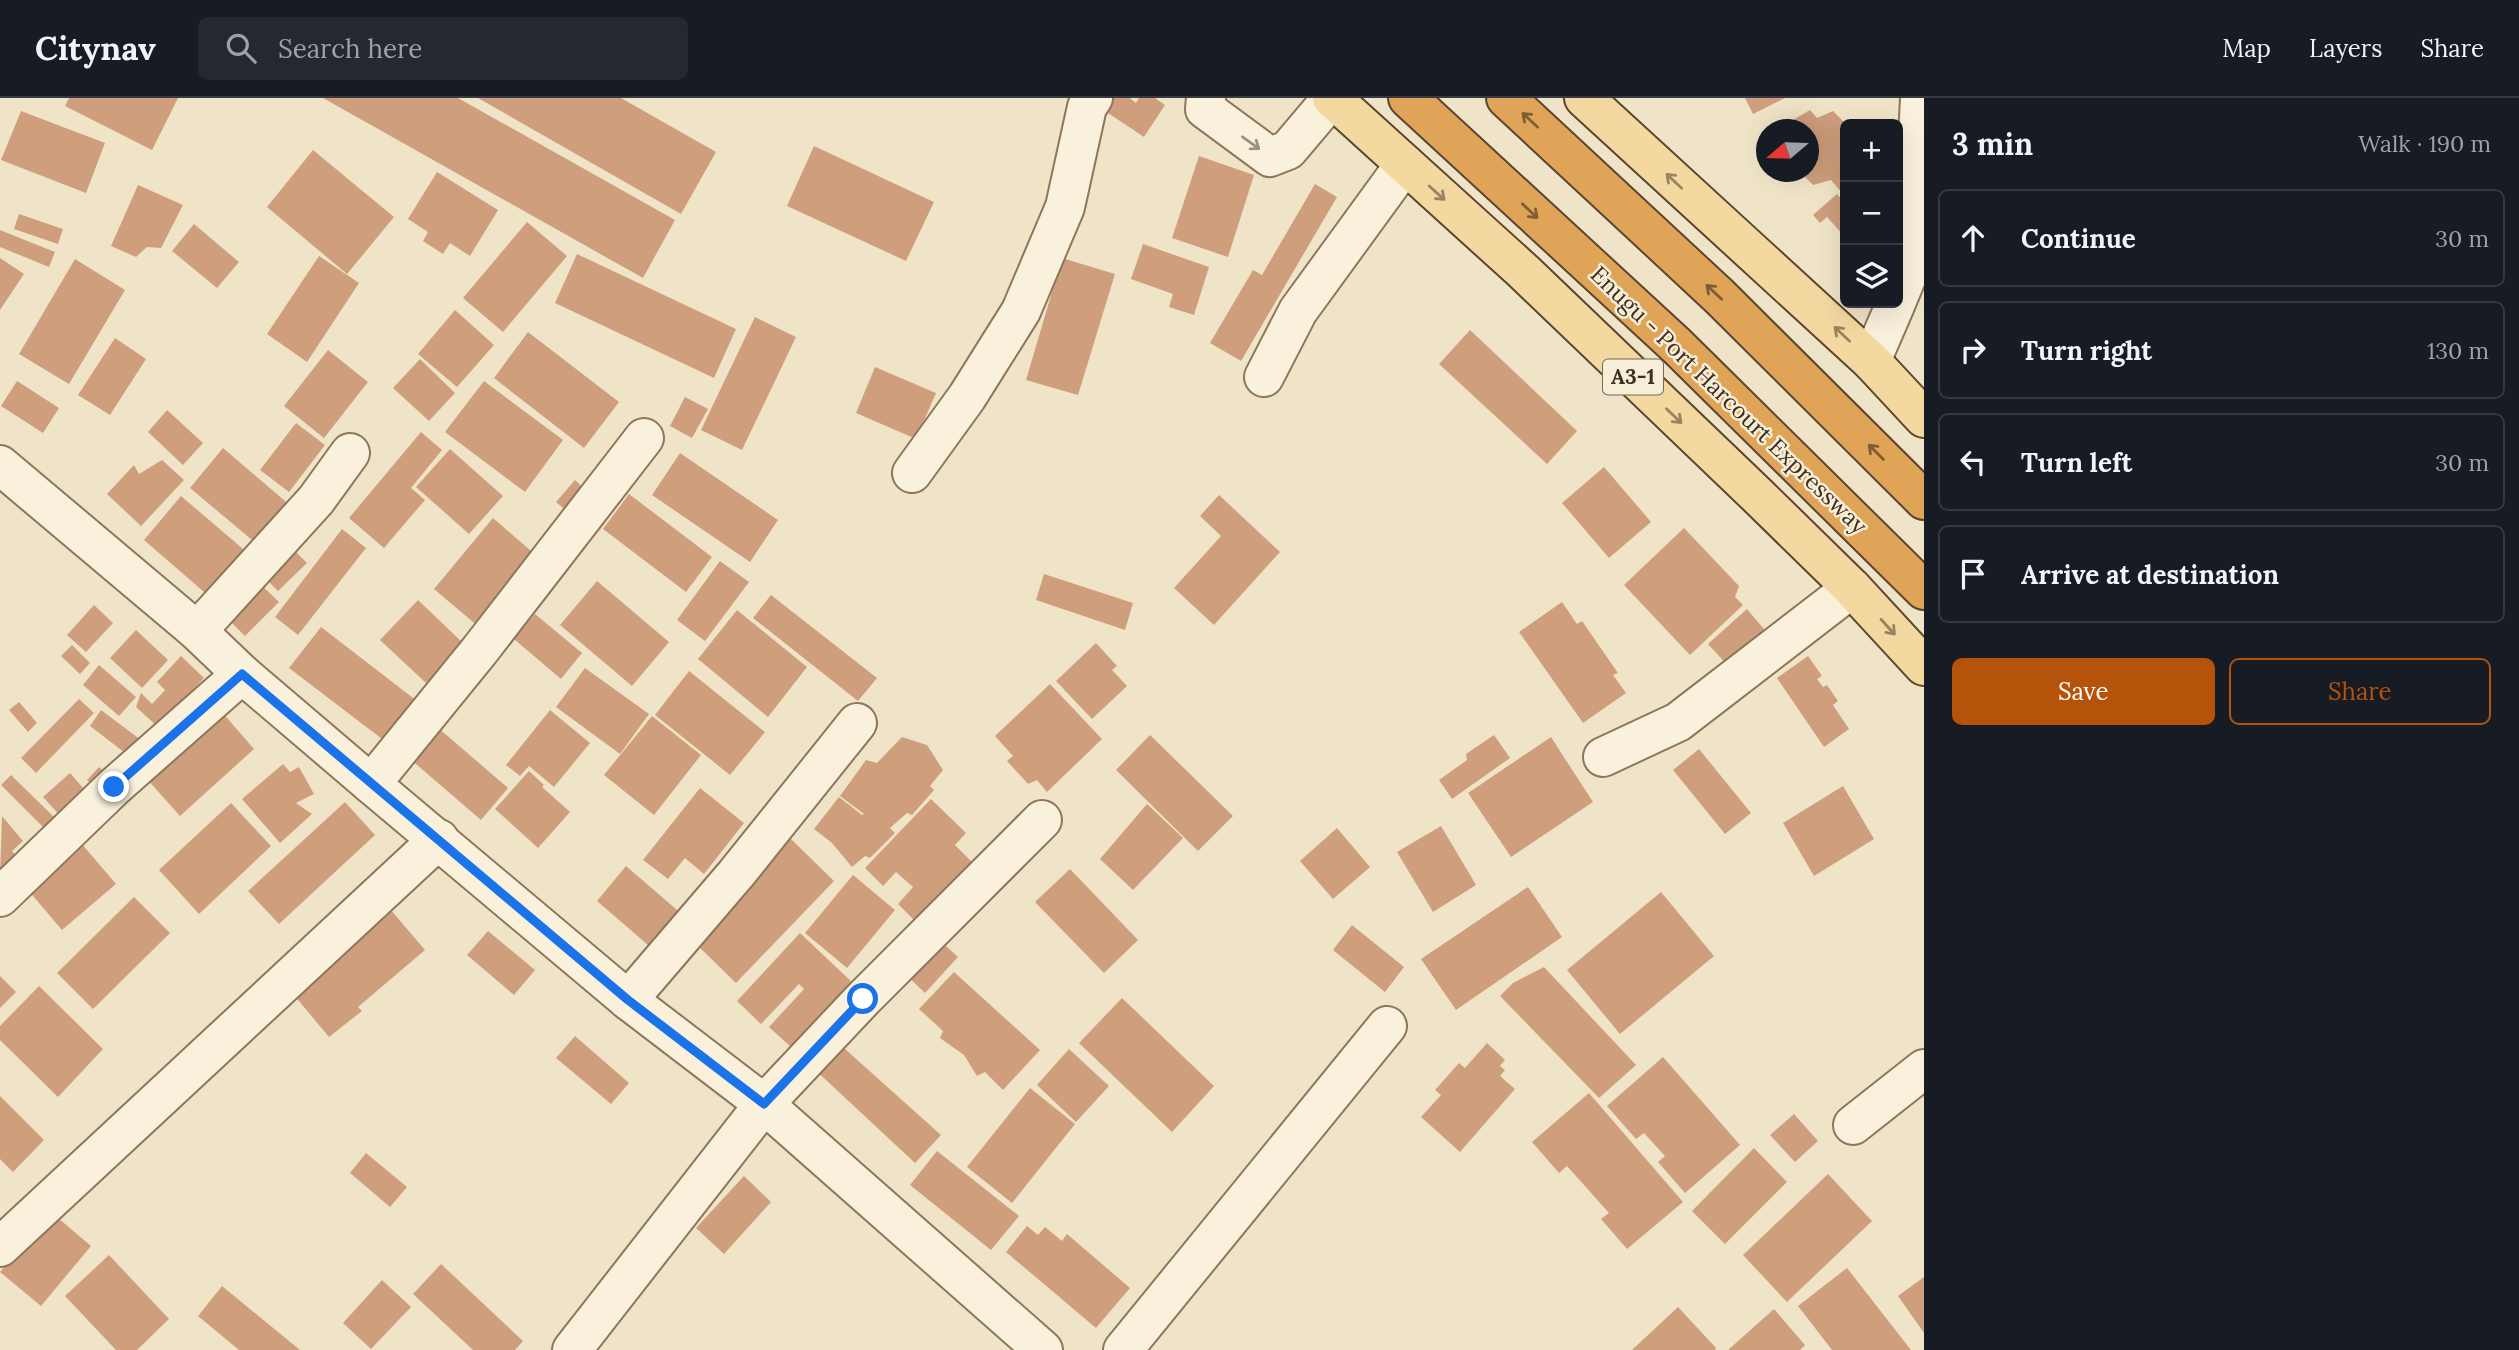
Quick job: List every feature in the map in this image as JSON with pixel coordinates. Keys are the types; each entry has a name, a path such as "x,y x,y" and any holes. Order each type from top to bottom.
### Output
{"highway":[{"name":"Enugu - Port Harcourt Expressway","path":"1408,98 1676,345 1919,576"},
{"path":"1506,98 1719,296 1924,500"}],"main road":[{"name":"A3-1","path":"1332,98 1523,271 1852,588 1924,666"},
{"path":"1584,98 1871,361 1924,418"}],"street":[{"path":"912,473 967,397 1021,311 1065,207 1087,107 1093,98"},
{"path":"1206,98 1205,109 1270,157 1288,150 1332,98"},
{"path":"1903,286 1912,264 1920,98"},
{"path":"1264,377 1298,311 1405,164"},
{"path":"1871,361 1894,308"},
{"path":"371,784 480,650 644,438"},
{"path":"197,631 316,500 350,453"},
{"path":"0,465 197,631 242,674 371,784 628,1000 764,1104 1044,1350"},
{"path":"1604,757 1678,722 1852,588"},
{"path":"0,897 114,787 242,674"},
{"path":"628,1000 736,874 857,723"},
{"path":"572,1350 764,1104 863,999 1042,820"},
{"path":"0,1247 439,839"},
{"path":"1123,1350 1387,1026"},
{"path":"1853,1125 1924,1069"}],"building":[{"path":"69,98 178,98 152,150 65,106"},
{"path":"323,98 458,98 675,220 643,278"},
{"path":"478,98 621,98 716,152 681,214"},
{"path":"1109,98 1130,98 1136,103 1139,98 1155,98 1165,105 1144,137 1102,109"},
{"path":"1745,98 1785,98 1753,114"},
{"path":"1810,110 1817,118 1833,111 1841,119 1840,191 1831,180 1813,185 1810,182 1819,182 1819,119 1795,119"},
{"path":"21,111 105,143 86,193 1,160"},
{"path":"814,146 934,202 906,261 787,206"},
{"path":"313,150 394,217 347,274 267,207"},
{"path":"1199,156 1254,175 1228,257 1172,238"},
{"path":"437,172 498,210 470,256 450,243 443,254 423,241 428,232 408,219"},
{"path":"1315,184 1337,197 1241,361 1210,343 1253,270 1262,275"},
{"path":"138,185 183,205 161,248 147,247 136,257 111,246"},
{"path":"1837,194 1840,197 1840,231 1827,217 1820,223 1813,215"},
{"path":"19,214 63,229 58,244 14,229"},
{"path":"527,222 567,256 503,332 463,298"},
{"path":"194,224 239,262 217,288 172,251"},
{"path":"0,230 55,252 49,267 0,247"},
{"path":"1143,244 1209,267 1194,315 1169,307 1173,294 1131,279"},
{"path":"577,254 736,329 714,378 555,303"},
{"path":"319,256 359,283 307,362 267,334"},
{"path":"0,258 24,274 0,310"},
{"path":"1062,258 1115,274 1078,395 1026,380"},
{"path":"75,259 125,290 69,384 19,354"},
{"path":"455,310 494,345 457,387 418,354"},
{"path":"755,317 796,337 742,450 701,430"},
{"path":"1470,330 1577,431 1547,464 1439,364"},
{"path":"528,332 619,402 584,448 494,378"},
{"path":"115,338 146,359 110,415 78,395"},
{"path":"328,350 368,382 324,438 284,406"},
{"path":"420,359 455,393 429,421 393,388"},
{"path":"875,367 936,393 916,439 856,413"},
{"path":"17,381 59,408 43,433 1,406"},
{"path":"484,381 563,440 525,492 445,432"},
{"path":"685,397 708,409 692,438 670,426"},
{"path":"167,410 203,443 183,465 148,432"},
{"path":"296,423 325,445 289,492 260,470"},
{"path":"421,432 442,450 411,488 425,500 384,548 349,518"},
{"path":"223,448 291,506 258,545 190,488"},
{"path":"450,449 503,496 469,534 416,487"},
{"path":"680,453 778,520 750,562 652,495"},
{"path":"162,460 184,480 141,526 107,494 134,465 139,474"},
{"path":"1604,467 1651,522 1609,558 1562,503"},
{"path":"575,480 589,493 571,515 556,502"},
{"path":"629,494 712,557 686,592 603,529"},
{"path":"1219,495 1280,552 1214,625 1174,588 1221,536 1200,516"},
{"path":"181,496 249,554 211,598 144,540"},
{"path":"493,518 538,557 479,627 434,589"},
{"path":"1684,528 1739,586 1735,597 1743,605 1690,655 1624,585"},
{"path":"342,529 366,548 298,635 275,617"},
{"path":"292,548 307,563 278,591 264,577"},
{"path":"720,561 749,582 705,641 677,620"},
{"path":"1044,574 1133,603 1125,630 1036,600"},
{"path":"255,579 279,602 245,636 221,612"},
{"path":"597,581 669,642 632,686 560,625"},
{"path":"771,595 877,678 858,701 753,618"},
{"path":"418,600 463,643 426,683 380,640"},
{"path":"1562,602 1577,624 1582,621 1618,673 1613,675 1626,693 1583,723 1519,632"},
{"path":"94,605 113,623 86,652 67,635"},
{"path":"1747,609 1769,635 1731,669 1708,644"},
{"path":"737,610 807,667 768,717 698,659"},
{"path":"535,614 582,653 561,679 514,639"},
{"path":"321,627 417,701 386,742 289,668"},
{"path":"136,630 168,660 142,688 110,658"},
{"path":"1096,643 1117,666 1112,670 1127,686 1092,719 1056,681"},
{"path":"72,645 90,663 80,674 61,656"},
{"path":"181,656 204,678 158,727 136,707 141,693 152,704 165,690 157,682"},
{"path":"1808,656 1822,676 1817,679 1823,687 1827,685 1838,701 1833,705 1849,729 1824,747 1777,678"},
{"path":"99,665 136,697 119,716 83,685"},
{"path":"585,668 649,714 620,754 556,707"},
{"path":"689,671 765,732 730,775 655,715"},
{"path":"1050,684 1102,739 1047,792 1037,780 1028,784 1007,761 1013,756 995,736"},
{"path":"79,699 94,713 36,773 21,758"},
{"path":"19,702 37,723 28,732 9,710"},
{"path":"101,710 145,743 133,759 90,726"},
{"path":"550,710 590,743 554,787 529,766 520,776 506,765"},
{"path":"221,711 254,749 180,816 146,778"},
{"path":"652,716 701,755 654,815 604,775"},
{"path":"436,726 508,788 481,820 409,758"},
{"path":"1150,735 1233,816 1198,851 1116,770"},
{"path":"1494,735 1510,758 1452,799 1439,780 1467,760 1466,754"},
{"path":"902,737 927,745 943,770 930,786 934,790 912,815 907,813 890,828 895,833 870,858 865,856 852,867 832,843 814,829 839,797 864,814 840,796 866,760 877,763"},
{"path":"1551,737 1593,802 1511,857 1468,793"},
{"path":"1699,749 1751,813 1725,834 1673,770"},
{"path":"283,764 290,772 299,767 314,794 296,803 312,814 280,843 242,799"},
{"path":"99,767 108,776 96,789 87,780"},
{"path":"529,771 544,785 542,787 570,812 538,848 495,809"},
{"path":"70,773 91,797 65,821 43,797"},
{"path":"11,775 58,821 48,832 1,785"},
{"path":"1843,786 1874,839 1814,876 1783,823"},
{"path":"700,788 744,823 704,874 685,858 668,879 643,860"},
{"path":"931,799 966,833 955,845 975,865 918,924 898,904 913,887 896,872 883,886 865,868"},
{"path":"345,802 375,835 279,924 248,891"},
{"path":"231,803 271,846 199,914 159,870"},
{"path":"1147,804 1183,838 1133,890 1100,859"},
{"path":"2,816 23,841 12,851 19,860 0,876"},
{"path":"1441,826 1476,885 1433,912 1397,852"},
{"path":"1337,828 1370,867 1333,899 1300,861"},
{"path":"791,839 834,881 736,983 693,941"},
{"path":"81,843 116,884 62,930 28,890"},
{"path":"626,866 684,916 655,951 597,901"},
{"path":"1070,869 1138,940 1104,973 1035,902"},
{"path":"853,875 895,910 847,968 805,933"},
{"path":"1528,887 1562,937 1456,1010 1421,959"},
{"path":"1661,892 1714,956 1620,1034 1567,970"},
{"path":"134,897 170,933 93,1009 57,973"},
{"path":"390,909 425,950 358,1007 362,1011 329,1037 289,989"},
{"path":"1352,925 1404,967 1385,992 1333,950"},
{"path":"488,931 535,970 514,995 467,955"},
{"path":"800,933 854,984 793,1049 769,1027 804,989 799,984 761,1024 737,1001"},
{"path":"935,936 958,957 925,993 902,971"},
{"path":"1544,967 1636,1065 1599,1098 1500,996 1513,983"},
{"path":"954,972 1040,1050 1003,1090 985,1072 977,1076 964,1055 940,1038 943,1031 919,1009"},
{"path":"0,976 16,992 0,1008"},
{"path":"39,986 103,1049 58,1097 0,1040 0,1026"},
{"path":"1122,998 1214,1086 1172,1132 1079,1043"},
{"path":"575,1036 629,1083 611,1104 556,1058"},
{"path":"835,1040 941,1135 915,1163 811,1066"},
{"path":"1487,1043 1505,1060 1500,1066 1505,1070 1500,1076 1515,1089 1460,1152 1421,1117 1441,1095 1435,1090 1459,1063 1465,1068"},
{"path":"1069,1049 1109,1086 1076,1122 1037,1085"},
{"path":"1663,1057 1740,1145 1685,1193 1658,1162 1665,1156 1644,1133 1636,1139 1607,1106"},
{"path":"1030,1088 1075,1124 1012,1203 967,1167"},
{"path":"1589,1093 1683,1202 1627,1249 1601,1219 1609,1213 1567,1166 1559,1173 1532,1142"},
{"path":"0,1096 44,1140 13,1172 0,1159"},
{"path":"1794,1114 1818,1141 1795,1162 1770,1135"},
{"path":"1754,1148 1787,1182 1725,1244 1692,1211"},
{"path":"937,1151 1019,1216 991,1250 910,1185"},
{"path":"366,1153 407,1187 390,1207 350,1173"},
{"path":"1828,1174 1872,1221 1787,1302 1743,1255"},
{"path":"744,1176 771,1202 724,1254 696,1228"},
{"path":"51,1212 91,1246 41,1306 0,1272"},
{"path":"1027,1226 1038,1235 1045,1227 1062,1241 1067,1234 1130,1288 1096,1328 1006,1252"},
{"path":"109,1255 169,1319 137,1350 116,1350 65,1296"},
{"path":"441,1264 523,1341 515,1350 473,1350 413,1294"},
{"path":"1847,1268 1911,1350 1832,1350 1798,1306"},
{"path":"1924,1277 1924,1333 1898,1296"},
{"path":"382,1280 411,1307 371,1349 343,1323"},
{"path":"222,1286 300,1350 239,1350 198,1316"},
{"path":"1678,1307 1715,1350 1632,1350"},
{"path":"1774,1309 1805,1345 1800,1350 1728,1350"}],"route":[{"path":"114,787 242,674 628,1000 764,1104 863,999"}]}
